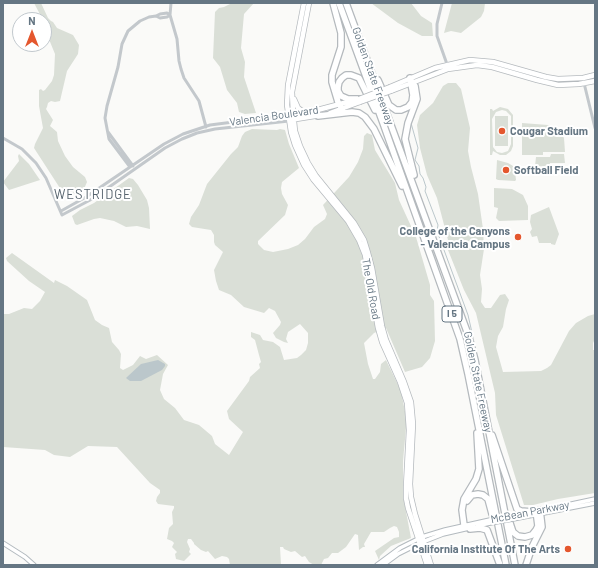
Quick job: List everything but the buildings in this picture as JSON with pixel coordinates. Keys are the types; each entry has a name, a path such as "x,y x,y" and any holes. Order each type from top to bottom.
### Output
{"highway":[{"path":"333,3 341,40 340,51 332,79 333,87 340,107"},
{"name":"Golden State Freeway","path":"339,3 460,339 506,565"},
{"name":"Golden State Freeway","path":"346,3 467,331 475,360 515,565"},
{"path":"362,47 392,108 401,110 410,105 413,98 411,81"},
{"path":"359,101 341,96 338,91 339,82 346,75 359,78 375,111 383,123"},
{"path":"411,81 417,93 417,99 408,123 405,139 415,179 415,187"},
{"path":"318,113 352,112 368,119 388,156 415,214"},
{"path":"486,415 516,507 521,512 537,512"},
{"path":"464,528 462,505 476,479 480,466 477,417"},
{"path":"497,473 504,492 512,528 516,534 525,537 534,533 538,526 537,512"},
{"path":"472,526 467,522 465,506 470,496 478,494 483,495 488,500 493,516 498,524"},
{"path":"526,565 532,547 542,527 537,512"},
{"path":"464,528 472,526"},
{"path":"464,528 480,528 487,530 500,565"}],"main road":[{"name":"The Old Road","path":"291,118 287,99 289,78 304,3"},
{"name":"The Old Road","path":"309,3 293,87 291,118 292,138 297,153 307,171 317,180 348,221 359,240 365,255 378,328 382,342 400,382 407,403 409,430 406,492 408,508 432,565"},
{"name":"Valencia Boulevard","path":"291,118 318,113 359,101 411,81 434,68 475,60 502,64 546,77 583,81 595,75"},
{"path":"466,65 469,63 502,64"},
{"name":"Valencia Boulevard","path":"448,66 477,65 492,67 558,85 595,80"},
{"path":"529,78 532,76 546,77"},
{"path":"293,87 295,103 298,108 304,111 318,113"},
{"path":"589,504 595,500"},
{"name":"McBean Parkway","path":"472,526 595,500"},
{"name":"McBean Parkway","path":"537,512 595,503"},
{"path":"377,565 394,552 421,540 464,528"},
{"name":"The Old Road","path":"421,540 427,565"},
{"path":"383,565 421,540"},
{"path":"3,543 25,557 34,565"}],"street":[{"path":"170,3 170,15 177,39 181,69 184,78 198,101 207,130"},
{"path":"442,3 437,24 437,36 448,66"},
{"path":"133,168 110,141 105,122 106,109 125,36 132,26 140,20 160,14 170,15"},
{"path":"583,81 595,128"},
{"name":"Valencia Boulevard","path":"61,211 62,214 73,210 176,137 206,126 256,119 291,118"},
{"name":"Valencia Boulevard","path":"61,211 77,203 171,144 190,136 207,130 291,118"},
{"path":"3,138 22,149 36,163 46,178 61,211"}],"shaded area":[{"path":"34,3 41,3 45,12 39,12"},
{"path":"232,3 254,3 244,14 241,48 245,62 244,77 256,113 245,114 239,112 237,103 227,90 220,67 213,58 215,12 219,8"},
{"path":"371,3 411,3 421,16 432,23 433,36 422,36 398,23"},
{"path":"452,3 485,3 484,11 481,17 461,33 451,31 444,33"},
{"path":"52,22 57,28 73,35 79,45 78,54 67,71 60,101 51,101 48,103 46,109 53,120 50,126 57,132 58,141 65,156 73,167 85,177 87,182 84,189 67,199 34,148 43,128 39,106 39,90 45,90 52,81 54,75 55,54 52,47"},
{"path":"448,83 456,83 461,89 470,128 468,151 478,194 483,229 484,249 480,275 482,289 481,302 485,308 491,308 500,295 505,294 509,300 503,327 498,336 496,347 503,372 541,371 547,368 551,365 569,331 576,323 595,314 595,339 593,343 593,350 595,350 595,493 533,505 524,505 496,415 495,393 476,313 464,290 446,245 448,240 437,198 427,175 420,148 417,125 420,115 433,103 443,86"},
{"path":"500,107 508,109 513,115 513,146 511,151 506,155 500,155 493,151 492,155 490,155 490,109 493,111","holes":["502,110 506,111 511,116 511,144 508,151 502,153 497,152 493,147 492,119 496,112"]},
{"name":"Cougar Stadium","path":"495,116 508,116 508,146 495,146"},
{"path":"522,123 548,125 559,129 564,138 565,152 543,152 543,155 522,155"},
{"path":"252,129 285,130 299,168 282,182 282,194 288,205 285,215 258,241 258,244 264,250 273,252 298,245 305,239 314,227 325,219 327,214 323,205 349,177 358,162 363,149 364,136 367,133 372,135 375,150 395,183 399,200 416,237 430,285 430,295 434,301 435,341 430,358 422,367 405,372 386,328 374,333 364,343 368,364 373,379 375,379 380,372 381,364 386,360 401,391 406,417 403,461 403,496 411,538 391,546 380,556 379,560 375,551 394,538 399,537 397,527 394,526 384,532 371,532 364,544 365,547 359,550 358,535 355,534 346,547 338,553 332,553 328,558 324,559 321,565 314,565 309,562 305,556 302,557 295,551 291,552 283,547 280,547 281,565 230,565 227,557 222,556 215,559 208,551 206,552 201,550 191,539 188,539 187,542 190,549 189,552 191,554 184,561 176,559 175,554 177,552 172,547 174,543 167,539 169,528 173,524 172,512 174,506 158,504 156,501 160,490 150,483 117,447 88,446 70,457 54,455 45,450 3,447 3,314 9,314 24,308 32,309 40,301 45,292 29,281 7,261 6,258 12,253 54,283 55,280 67,286 87,300 95,320 109,328 112,342 121,354 120,368 123,370 133,365 140,356 146,359 157,355 168,365 163,374 160,390 164,399 175,408 184,420 199,425 212,436 215,444 229,455 243,432 229,419 227,411 249,381 250,377 260,368 259,364 261,362 255,340 251,337 251,332 260,335 263,340 273,342 280,347 284,360 297,358 306,350 308,343 308,333 300,324 288,332 286,339 288,343 284,342 276,338 273,333 281,322 275,311 269,308 264,313 244,307 231,295 219,290 214,270 223,252 215,245 214,235 211,230 192,227 189,224 191,217 199,205 207,184 238,147 245,132"},
{"path":"19,154 29,164 40,180 9,190 3,182 19,161"},
{"path":"551,154 564,154 565,163 550,163 549,167 535,166 536,157 550,157"},
{"name":"Softball Field","path":"497,160 513,166 515,181 496,179"},
{"path":"129,178 133,179 138,185 147,200 150,229 137,226 126,227 114,221 100,218 77,225 75,224 72,216 94,203"},
{"path":"494,188 512,189 523,195 528,206 528,220 499,221 496,218 498,208 494,207"},
{"path":"549,207 559,234 555,245 551,243 539,243 537,236 532,237 530,232 532,229 530,222 531,215"},
{"path":"158,360 165,364 162,370 141,381 130,381 126,378 141,364"}],"waterway":[{"path":"411,123 418,148 415,160 419,166 420,174 426,187 425,191 438,225 437,231 468,315 473,337"}],"place":[{"name":"Cougar Stadium","path":"502,131"},
{"name":"Softball Field","path":"506,170"},
{"name":"College of the Canyons - Valencia Campus","path":"518,237"},
{"name":"California Institute Of The Arts","path":"568,549"}],"district":[{"name":"WESTRIDGE","path":"93,195"}]}
